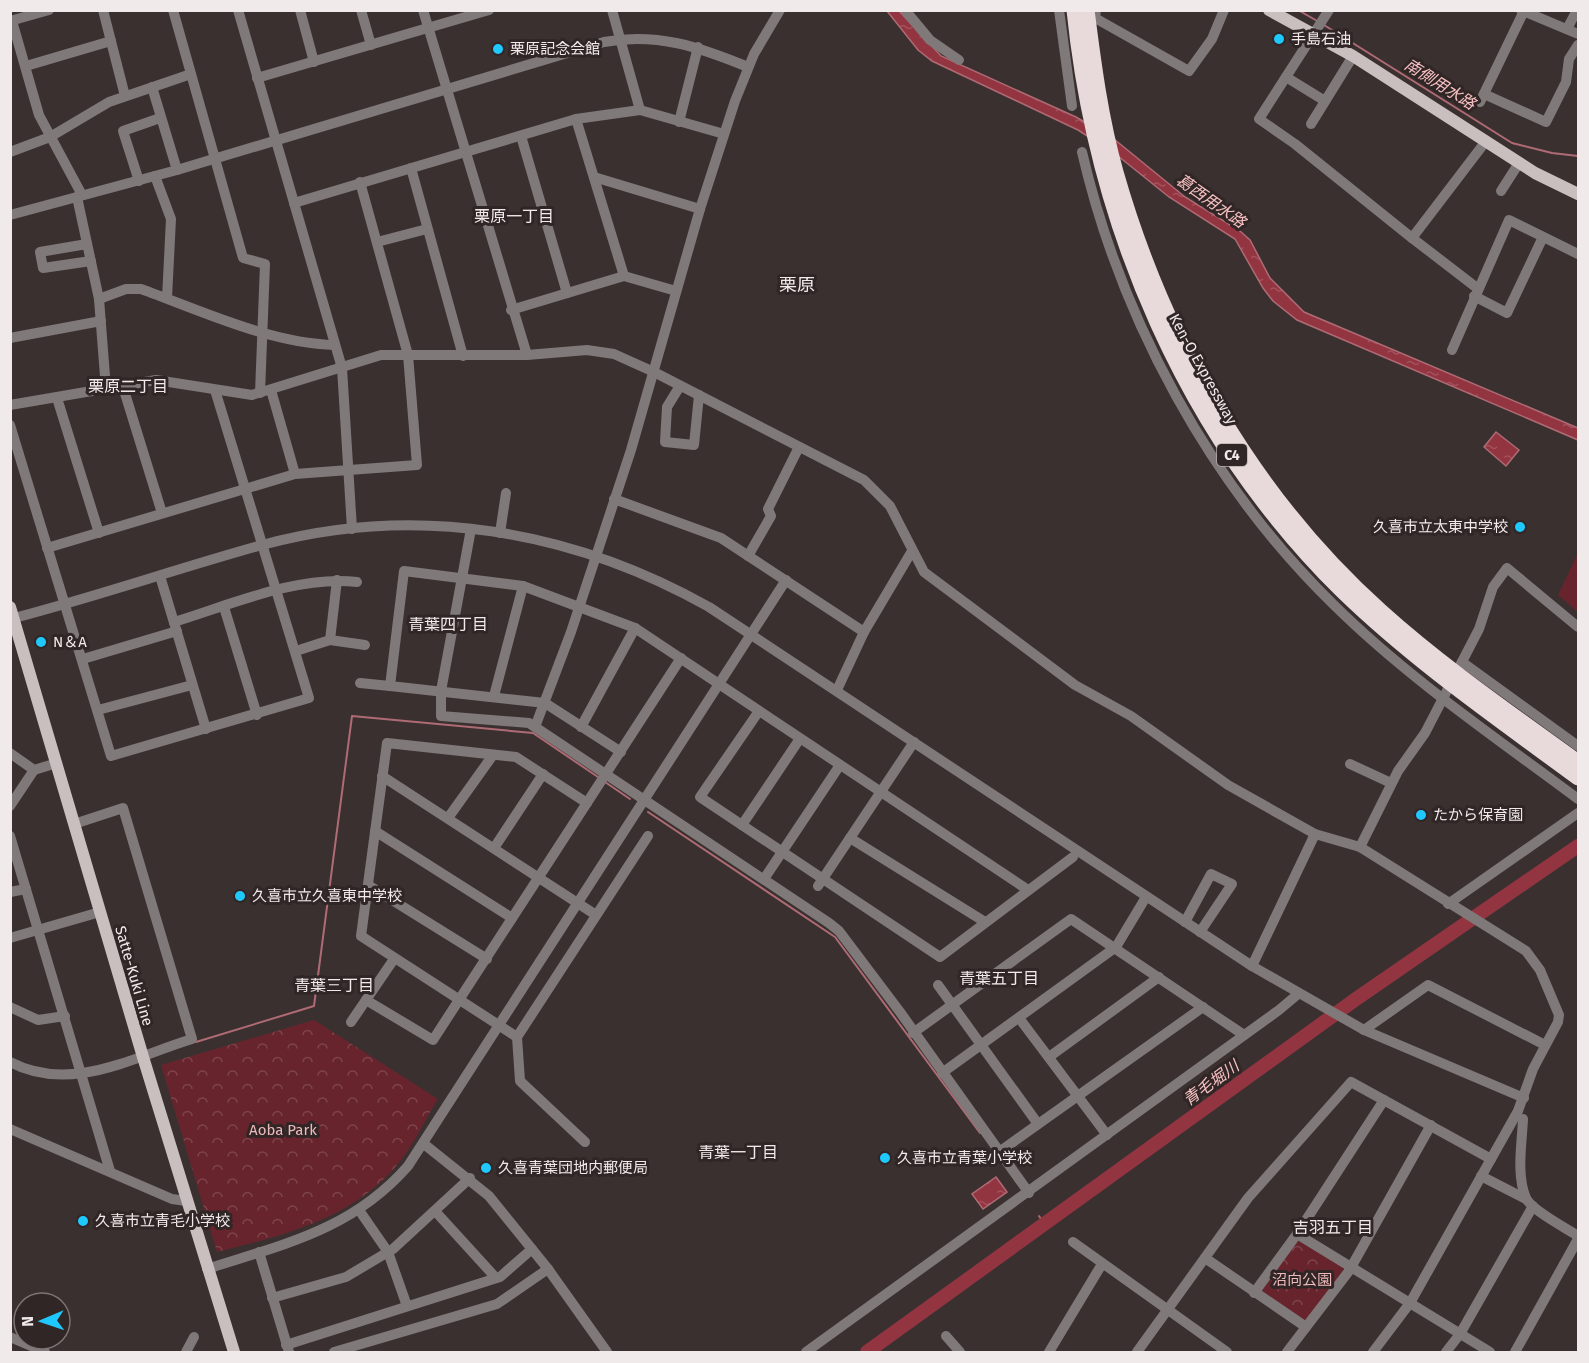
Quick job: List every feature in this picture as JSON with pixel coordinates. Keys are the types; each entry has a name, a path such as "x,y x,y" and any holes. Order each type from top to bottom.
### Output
{"highway":[{"name":"Ken-O Expressway","path":"1074,10 1096,146 1136,275 1166,343 1230,453 1291,534 1341,590 1373,620 1440,675 1578,778"},
{"name":"Ken-O Expressway","path":"1087,10 1102,113 1115,170 1134,229 1178,337 1240,445 1300,526 1381,612 1578,762"}],"main road":[{"path":"1269,10 1353,56 1547,180 1578,194"},
{"name":"Satte-Kuki Line","path":"12,613 142,1057 234,1353"}],"street":[{"path":"49,10 11,21 39,116 80,196 87,244 99,299 106,389"},
{"path":"103,10 125,96"},
{"path":"173,10 243,258 265,264 260,393"},
{"path":"238,10 342,368 352,529"},
{"path":"300,10 314,62"},
{"path":"361,10 371,45"},
{"path":"423,10 511,310 527,355"},
{"path":"612,10 640,110"},
{"path":"536,727 614,499 724,134 747,68 780,10"},
{"path":"905,10 930,40 959,60"},
{"path":"1059,10 1072,106"},
{"path":"1096,10 1095,18 1189,71 1212,39 1224,10"},
{"path":"1329,10 1259,119 1295,144 1476,292 1507,313 1544,237"},
{"path":"1567,29 1577,10"},
{"path":"257,78 488,11"},
{"path":"1578,34 1522,11 1482,98 1546,122 1566,82 1569,59 1578,45"},
{"path":"10,215 139,181 619,39 657,38 698,47 747,68"},
{"path":"26,66 111,41"},
{"path":"679,122 698,47"},
{"path":"1311,124 1353,56"},
{"path":"10,152 50,137 109,102 191,74"},
{"path":"1286,77 1325,101"},
{"path":"152,87 177,170"},
{"path":"294,203 576,119 640,110 724,134"},
{"path":"139,181 123,131 160,118"},
{"path":"576,119 624,276"},
{"path":"521,136 567,293"},
{"path":"1412,238 1486,141"},
{"path":"1082,152 1107,240 1144,335 1221,467 1261,522 1326,597 1406,670 1578,799"},
{"path":"1501,191 1519,163"},
{"path":"411,168 463,356"},
{"path":"154,176 171,219 166,298"},
{"path":"594,177 700,209"},
{"path":"47,548 295,474 417,465 408,355 360,182"},
{"path":"1452,350 1509,220 1578,254"},
{"path":"376,242 428,229"},
{"path":"87,244 40,252 43,268 91,261"},
{"path":"511,310 624,276 676,291"},
{"path":"99,299 126,289 141,288 262,331 310,345 335,345"},
{"path":"10,338 101,321"},
{"path":"10,405 156,380 216,390 260,393 381,355 527,355 587,350 614,354 654,372 864,480 890,506 918,564 931,578 1075,685 1131,716 1228,785 1315,834 1360,847 1530,954 1540,970 1559,1015 1533,1069 1524,1098 1410,1304 1373,1353"},
{"path":"680,386 667,407 665,442 694,446 699,395"},
{"path":"123,387 162,513"},
{"path":"10,425 111,756 309,698 216,390"},
{"path":"271,390 295,474"},
{"path":"57,398 99,533"},
{"path":"748,556 771,516 768,508 799,447"},
{"path":"500,533 507,493"},
{"path":"614,499 722,538 864,632"},
{"path":"12,613 65,605 263,545 352,529 407,526 471,529 500,533 595,554 670,586 709,607 1146,897 1298,994 1361,1029 1524,1098"},
{"path":"471,529 441,692 441,716 529,723 839,931 1029,1193"},
{"path":"837,690 864,632 912,551"},
{"path":"1360,847 1391,783 1425,733 1479,629 1493,587 1507,568 1578,627"},
{"path":"390,686 404,571 523,586 634,628 799,740 881,791 1028,890"},
{"path":"160,576 206,729"},
{"path":"330,640 337,580"},
{"path":"82,659 277,590 337,580 357,582"},
{"path":"207,1269 305,1238 359,1210 394,1181 424,1144 786,580"},
{"path":"494,696 523,586"},
{"path":"224,607 257,715"},
{"path":"581,727 634,628"},
{"path":"296,651 330,640 365,645"},
{"path":"366,1000 433,1040 681,658"},
{"path":"1462,662 1578,746"},
{"path":"360,683 545,703 621,752"},
{"path":"98,710 192,685"},
{"path":"759,711 700,797 783,852 821,882 940,957 1073,857"},
{"path":"742,825 799,740"},
{"path":"821,882 914,741"},
{"path":"517,1037 361,936 387,743 516,757 587,803"},
{"path":"10,753 34,770"},
{"path":"448,818 493,755"},
{"path":"10,806 34,770 57,763"},
{"path":"1350,764 1391,783"},
{"path":"764,879 840,765"},
{"path":"494,848 543,774"},
{"path":"382,776 596,915"},
{"path":"10,1062 40,1073 82,1074 142,1057 152,1051 192,1039 123,808 74,824"},
{"path":"1449,905 1578,813"},
{"path":"375,831 512,918"},
{"path":"1252,966 1315,834"},
{"path":"10,836 110,1171"},
{"path":"585,1142 520,1081 517,1037 648,836"},
{"path":"850,838 986,922"},
{"path":"1185,922 1211,874 1232,884 1200,932"},
{"path":"368,885 487,959"},
{"path":"10,892 26,888"},
{"path":"942,1073 1116,947 1146,897"},
{"path":"10,938 100,912"},
{"path":"913,1033 1071,920 1116,947 1244,1035"},
{"path":"351,1022 394,959"},
{"path":"1048,1057 1159,976"},
{"path":"938,985 1038,1124"},
{"path":"1361,1029 1428,985 1545,1045"},
{"path":"806,1353 1029,1193 1298,994"},
{"path":"10,1007 38,1020 65,1016"},
{"path":"999,1152 1203,1007"},
{"path":"1019,1018 1107,1135"},
{"path":"1137,1353 1248,1198 1351,1082 1491,1159"},
{"path":"1254,1293 1297,1234 1384,1100"},
{"path":"1446,1353 1460,1334 1529,1202 1521,1166 1523,1119"},
{"path":"1287,1353 1351,1267 1431,1125"},
{"path":"10,1129 172,1199 186,1201"},
{"path":"424,1144 470,1178 489,1196 548,1269 607,1353"},
{"path":"1481,1176 1529,1202 1578,1237 1515,1353"},
{"path":"272,1298 346,1277 388,1252 470,1178"},
{"path":"359,1210 388,1252 407,1306"},
{"path":"435,1211 496,1278"},
{"path":"1297,1234 1490,1353"},
{"path":"1073,1242 1213,1348 1227,1353"},
{"path":"259,1252 288,1348 407,1306 496,1278 532,1249"},
{"path":"1205,1258 1306,1327"},
{"path":"1049,1353 1102,1264"},
{"path":"334,1353 497,1304 548,1269"},
{"path":"946,1336 960,1353"},
{"path":"10,1337 45,1353"},
{"path":"186,1353 194,1337"}],"green space":[{"path":"1578,553 1578,612 1558,595"},
{"name":"Aoba Park","path":"314,1020 438,1099 397,1165 379,1184 359,1199 337,1212 291,1232 217,1252 161,1065"},
{"name":"沼向公園","path":"1296,1240 1343,1265 1343,1270 1307,1321 1303,1321 1261,1290"}],"water":[{"path":"887,11 899,11 941,56 1076,117 1114,139 1185,197 1240,231 1250,240 1270,278 1304,312 1578,428 1578,440 1297,320 1273,301 1263,288 1235,239 1169,197 1118,156 1078,130 932,61 918,50"},
{"path":"1496,432 1519,450 1506,466 1484,447"},
{"path":"996,1177 1007,1192 983,1209 972,1194"}],"waterway":[{"name":"南側用水路","path":"1298,10 1319,22"},
{"name":"南側用水路","path":"1324,25 1512,143 1552,153 1578,156"},
{"path":"196,1042 314,1006 352,716 533,733 598,777"},
{"path":"605,782 630,799"},
{"path":"648,812 835,937 980,1133"},
{"name":"青毛堀川","path":"867,1352 1356,999 1578,846"},
{"path":"1039,1216 1044,1223"}],"place":[{"name":"手島石油","path":"1279,39"},
{"name":"栗原記念会館","path":"498,49"},
{"name":"久喜市立太東中学校","path":"1520,527"},
{"name":"N＆A","path":"41,642"},
{"name":"たから保育園","path":"1421,815"},
{"name":"久喜市立久喜東中学校","path":"240,896"},
{"name":"久喜市立青葉小学校","path":"885,1158"},
{"name":"久喜青葉団地内郵便局","path":"486,1168"},
{"name":"久喜市立青毛小学校","path":"83,1221"}],"district":[{"name":"栗原一丁目","path":"514,216"},
{"name":"栗原","path":"797,285"},
{"name":"栗原二丁目","path":"128,386"},
{"name":"青葉四丁目","path":"448,624"},
{"name":"青葉五丁目","path":"999,978"},
{"name":"青葉三丁目","path":"334,985"},
{"name":"青葉一丁目","path":"738,1152"},
{"name":"吉羽五丁目","path":"1333,1227"}],"water label":[{"name":"葛西用水路","path":"1211,201"}]}
